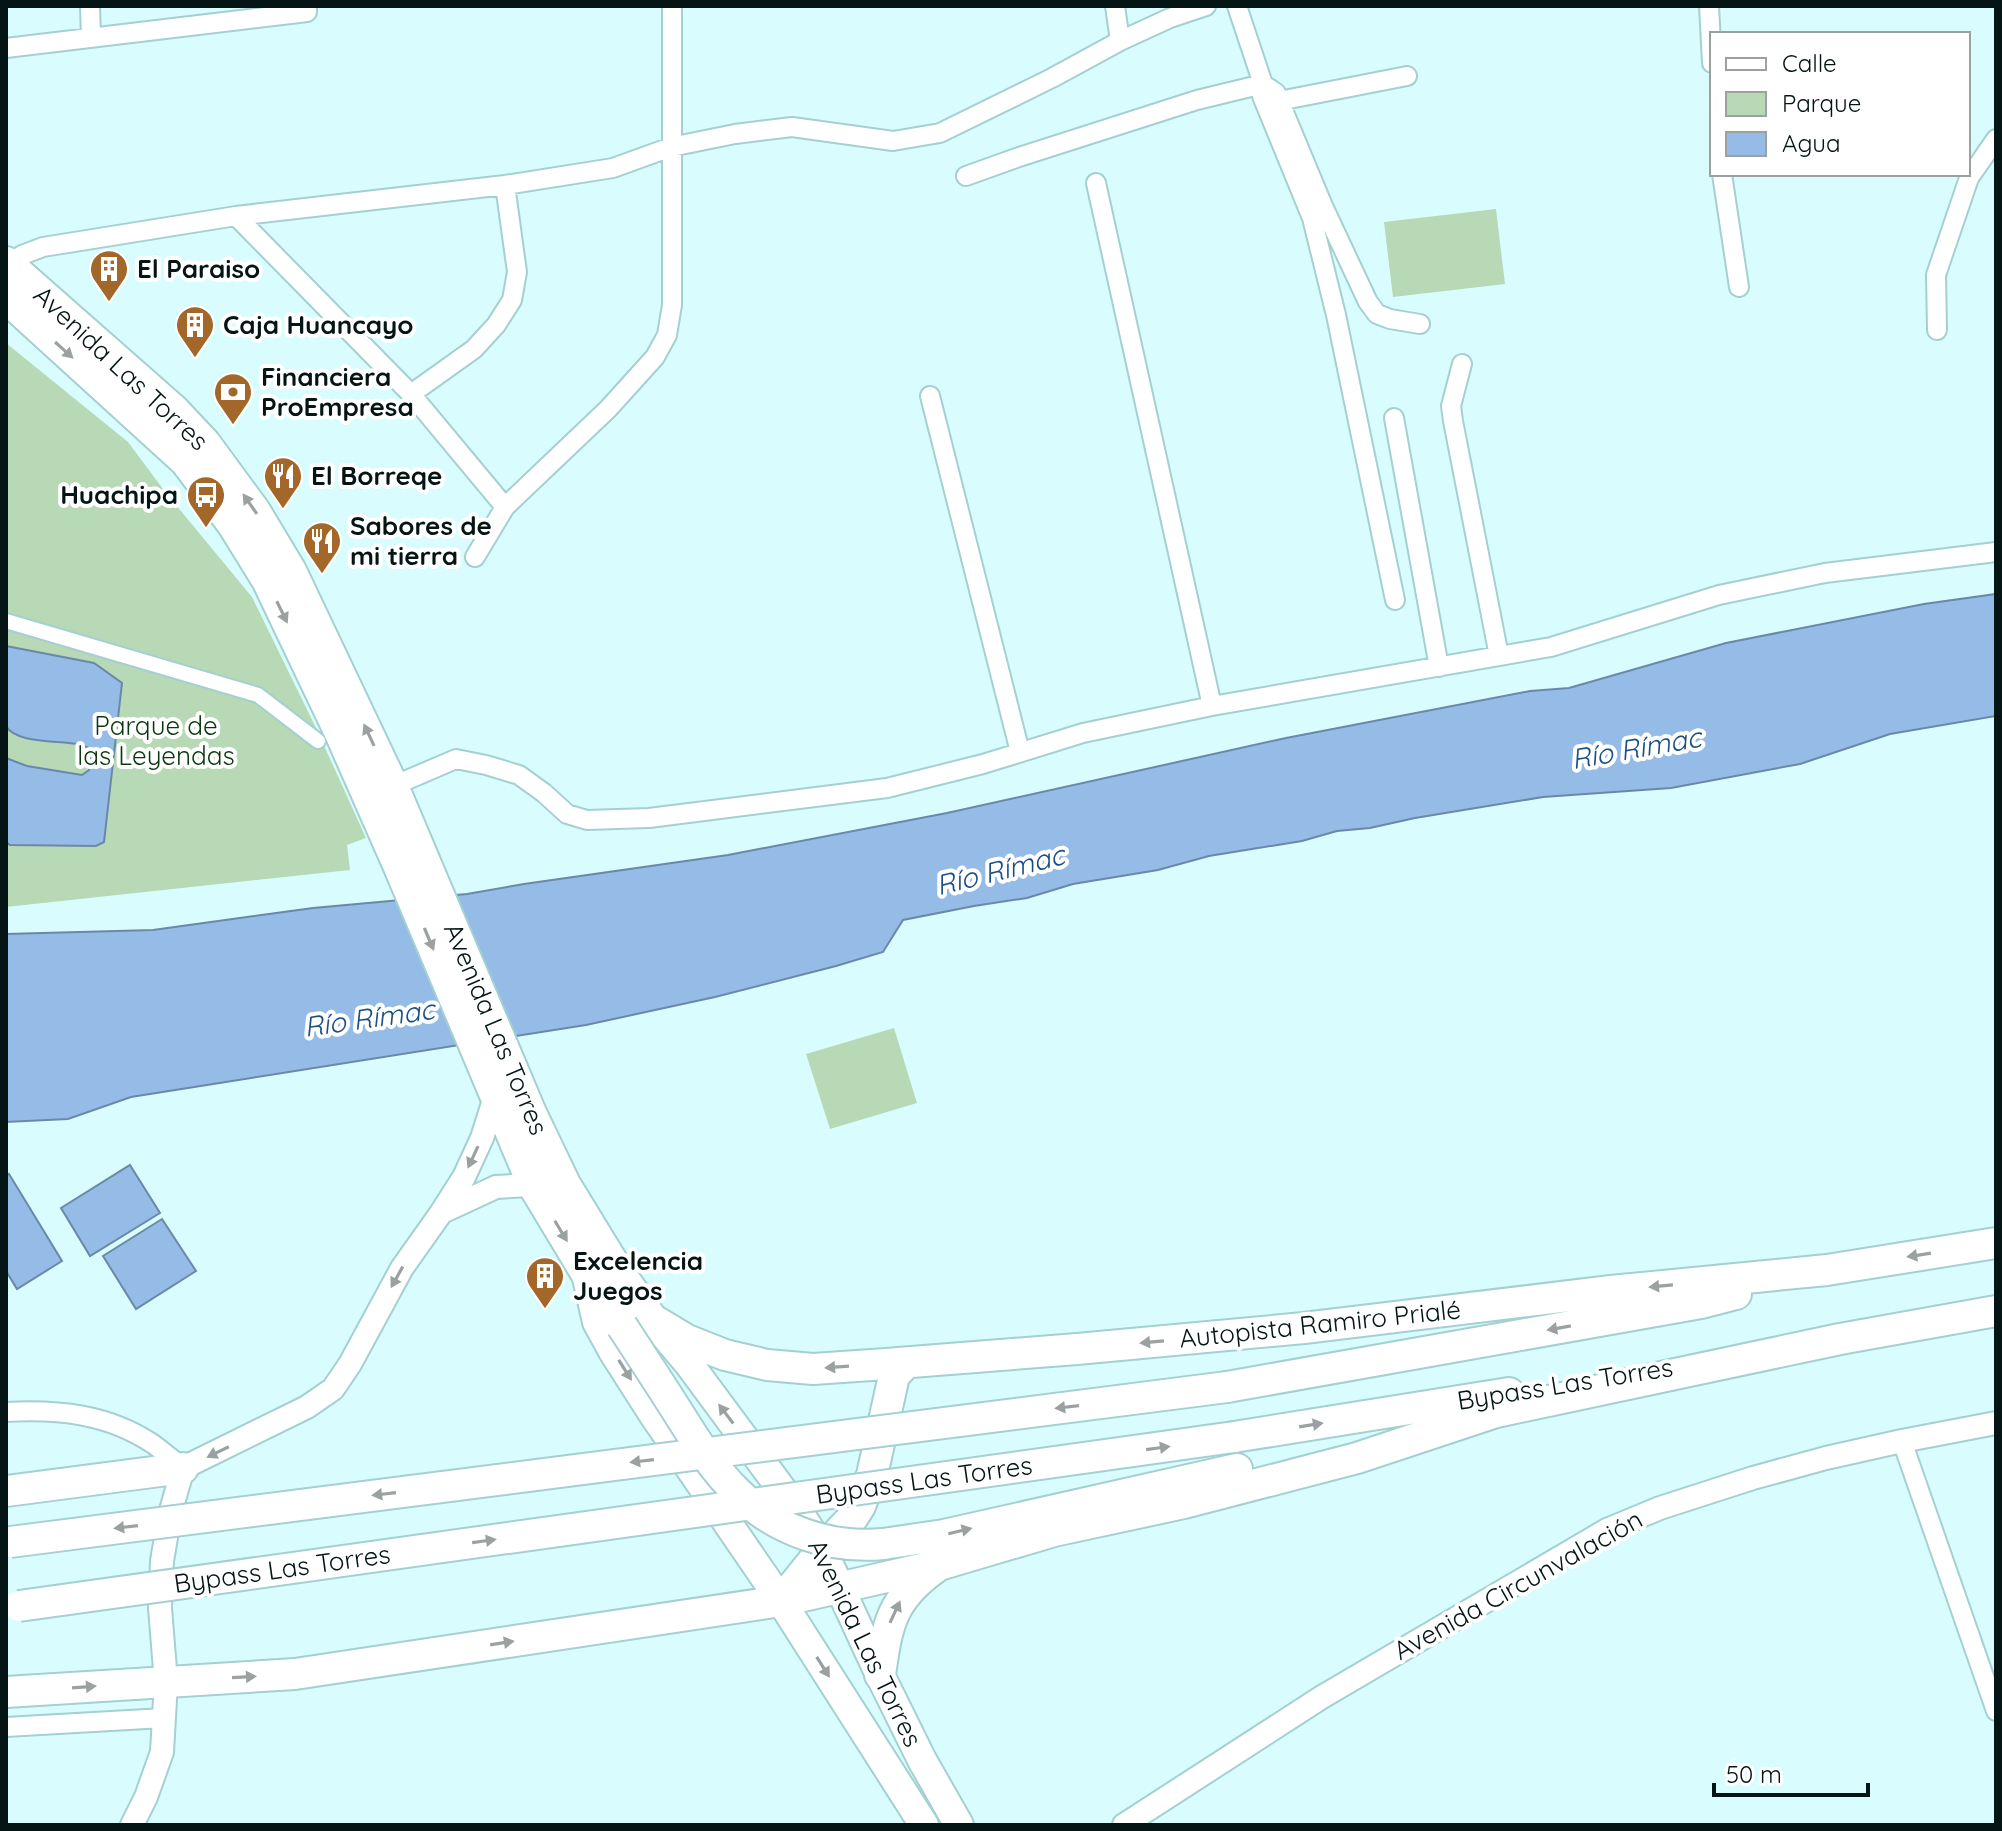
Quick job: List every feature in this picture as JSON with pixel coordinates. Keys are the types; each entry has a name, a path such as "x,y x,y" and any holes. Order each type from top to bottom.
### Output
{"highway":[{"name":"Avenida Las Torres","path":"7,263 174,410 205,443 248,501 291,571 393,786 410,862"},
{"name":"Avenida Las Torres","path":"6,298 186,462 233,525 267,580 340,733 410,862 501,1086 533,1185 586,1273"},
{"name":"Avenida Las Torres","path":"501,1086 531,1113 565,1184 652,1319"},
{"name":"Autopista Ramiro Prialé","path":"652,1319 687,1340 725,1355 767,1365 813,1369 1304,1328 1611,1291 1827,1270 1996,1243"},
{"name":"Bypass Las Torres","path":"8,1542 1227,1387 1701,1303 1827,1270"},
{"path":"586,1273 705,1454 726,1480 747,1501 781,1524 844,1545 883,1544 944,1535 1505,1409 1840,1339 1996,1311"},
{"name":"Bypass Las Torres","path":"12,1607 1234,1437 1840,1339"},
{"path":"781,1601 853,1517 865,1495 894,1376 911,1362"},
{"path":"6,1692 295,1674 781,1601 939,1565 1054,1531 1184,1503 1357,1458 1505,1409"},
{"path":"6,1491 183,1468"},
{"path":"880,1675 886,1636 896,1607 911,1587 939,1565"}],"main road":[{"name":"Avenida Las Torres","path":"586,1273 597,1322 614,1353 781,1601 924,1825"},
{"name":"Avenida Las Torres","path":"652,1319 797,1510 822,1550 922,1760 959,1825"}],"street":[{"path":"90,6 91,38"},
{"path":"6,48 307,12 307,6"},
{"path":"475,557 505,507 608,409 655,357 667,335 672,305 672,6"},
{"path":"1115,6 1120,41"},
{"path":"7,263 43,247 236,216 505,185 613,168 671,147 735,134 792,127 893,141 940,133 1120,41 1170,18 1206,6"},
{"path":"1237,6 1263,84 1262,96 1312,218 1336,315 1395,600"},
{"path":"1709,6 1710,32"},
{"path":"1279,101 1407,76"},
{"path":"966,176 1197,100 1263,84 1276,93 1323,206 1368,302 1377,314 1420,324"},
{"path":"1937,330 1936,275 1940,262 1969,178 1996,139"},
{"path":"1722,176 1739,287"},
{"path":"1096,183 1212,706"},
{"path":"411,394 474,349 496,325 512,300 517,272 505,185"},
{"path":"236,216 411,394 505,507"},
{"path":"1462,364 1451,406 1499,656"},
{"path":"930,396 1020,752"},
{"path":"1394,418 1439,667"},
{"path":"393,786 456,759 519,775 567,814 587,820 649,818 887,788 1083,733 1212,706 1551,647 1719,595 1825,573 1996,552"},
{"path":"6,621 258,695 318,741"},
{"path":"132,1825 162,1752 166,1682 160,1608 162,1561 170,1514 183,1468 307,1407 333,1389 402,1268 464,1177 501,1086"},
{"path":"441,1213 496,1187 565,1184"},
{"path":"6,1412 41,1410 82,1414 135,1434 183,1468"},
{"name":"Avenida Circunvalación","path":"1124,1825 1295,1714 1607,1530 1660,1508 1739,1482 1826,1458 1996,1423"},
{"path":"1902,1441 1996,1711"},
{"path":"6,1727 164,1718"}],"green space":[{"path":"1496,209 1505,284 1393,297 1384,222"},
{"name":"Parque de las Leyendas","path":"6,343 128,442 252,597 366,838 347,845 350,870 6,907"},
{"path":"894,1028 917,1103 830,1129 806,1054"}],"water":[{"name":"Río Rímac","path":"1996,594 1996,716 1890,734 1800,764 1671,788 1543,797 1370,828 1337,831 1302,841 1209,856 1158,870 1073,884 1027,898 903,920 883,952 715,997 586,1025 131,1097 68,1119 6,1122 6,934 153,930 313,908 467,894 728,855 947,813 1286,738 1530,691 1569,688 1726,643 1924,604"},
{"path":"6,646 94,663 122,683 104,842 96,846 10,845 6,842 6,758 27,766 82,775 89,770 92,755 86,747 24,738 6,726"},
{"path":"130,1165 160,1213 90,1256 61,1208"},
{"path":"9,1174 62,1261 17,1289 6,1271 6,1176"},
{"path":"162,1219 196,1271 136,1309 103,1256"}],"place":[{"name":"El Paraiso","path":"109,303"},
{"name":"Caja Huancayo","path":"195,359"},
{"name":"Financiera ProEmpresa","path":"233,426"},
{"name":"El Borreqe","path":"283,510"},
{"name":"Huachipa","path":"206,529"},
{"name":"Sabores de mi tierra","path":"322,575"},
{"name":"Excelencia Juegos","path":"545,1310"}]}
